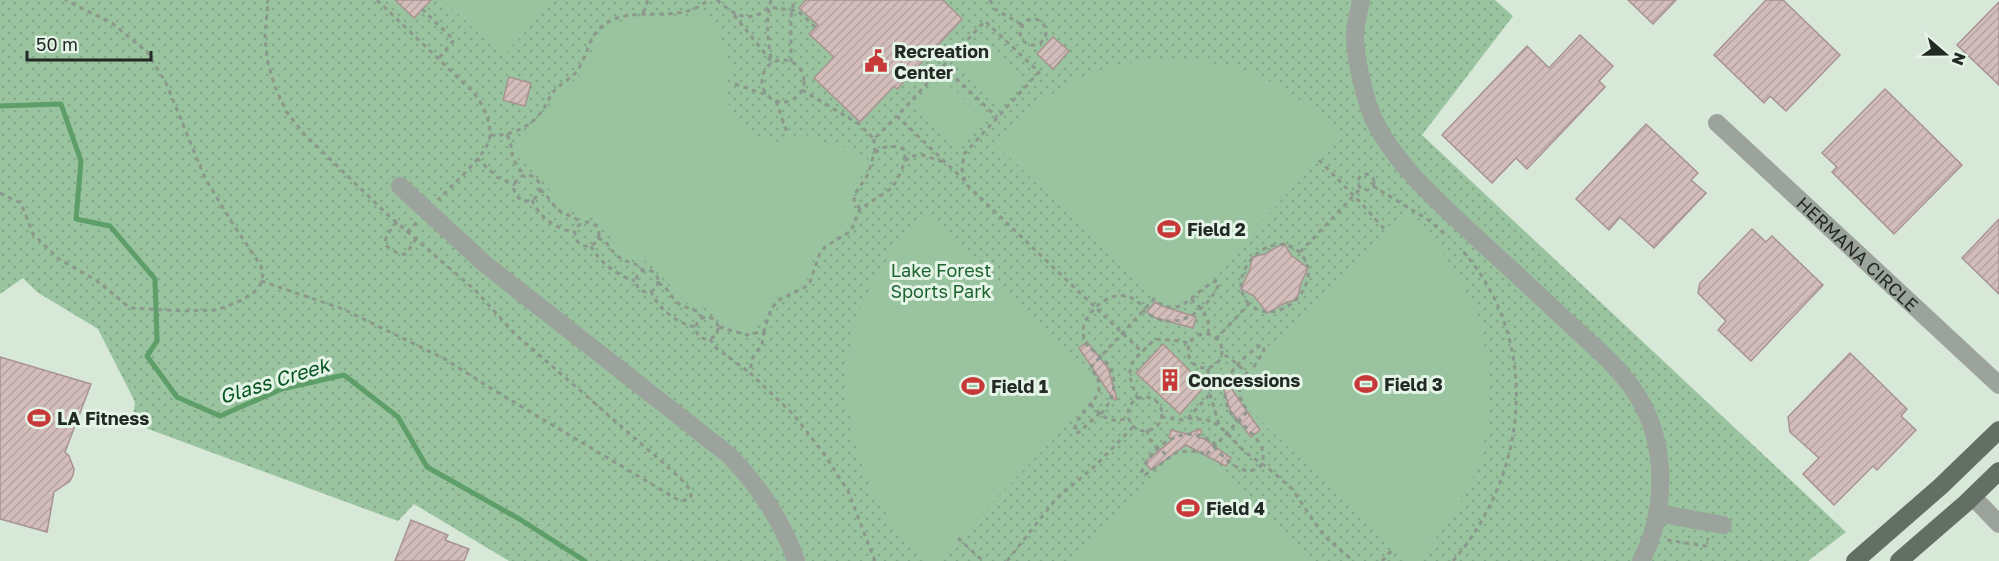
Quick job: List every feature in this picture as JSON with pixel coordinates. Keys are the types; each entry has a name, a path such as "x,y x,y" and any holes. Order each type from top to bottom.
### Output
{"main road":[{"path":"1855,561 1941,486 1999,430"},
{"path":"1899,561 1973,497 1999,471"}],"street":[{"path":"1361,0 1355,36 1361,80 1374,120 1398,159 1437,200 1613,364 1638,396 1652,429 1660,459 1657,513 1652,536 1641,561"},
{"name":"HERMANA CIRCLE","path":"1717,123 1999,385"},
{"path":"400,186 485,264 729,455 748,475 782,525 796,561"},
{"path":"1973,497 1999,524"},
{"path":"1657,513 1717,524"}],"path":[{"path":"0,193 21,203 33,234 59,259 96,280 130,308 217,310 242,300 254,292 261,281 263,274 261,266 206,178 166,83 147,52 112,24 65,0"},
{"path":"261,281 343,309 445,359 680,501 688,499 691,495 689,487 630,432 514,333 476,291 397,222 304,134 286,111 275,87 267,59 265,36 268,0"},
{"path":"377,0 477,96 487,118 490,135 487,147 465,171"},
{"path":"643,13 648,0"},
{"path":"490,135 507,135 538,117 555,90 579,69 597,31 612,21 643,13 688,12 708,0"},
{"path":"717,0 733,14 772,63"},
{"path":"771,0 768,41 772,63"},
{"path":"791,62 794,0"},
{"path":"990,0 995,9 1022,25"},
{"path":"733,14 755,16 769,7 792,10 798,12 815,27"},
{"path":"422,9 454,40 439,58"},
{"path":"1031,19 1039,20 1045,27 1043,40 1036,44 1024,42 1020,35 1022,25 1031,19"},
{"path":"874,139 985,21 1039,72 964,154 962,170 965,181 970,190 1142,352"},
{"path":"776,101 789,101 796,98 802,90 802,72 791,62 779,60 772,63 767,67 762,79 762,86 767,94 776,101 787,134"},
{"path":"943,66 997,117"},
{"path":"735,84 767,94"},
{"path":"802,90 859,124 874,139 875,153 866,177 855,195 854,200 860,209"},
{"path":"897,116 965,181"},
{"path":"507,135 513,147 513,158 523,175"},
{"path":"875,153 882,148 898,146 904,150 905,161"},
{"path":"751,374 751,360 760,348 764,331 776,303 804,288 810,282 820,253 825,247 851,231 860,209 892,188 905,161 911,156 923,155 950,166"},
{"path":"477,158 497,177 515,185"},
{"path":"1319,160 1387,232"},
{"path":"1364,174 1374,178 1373,186 1367,190 1361,188 1358,185 1358,179 1364,174"},
{"path":"528,175 536,178 540,190 532,200 520,199 515,192 515,185 517,179 528,175"},
{"path":"1373,186 1427,219 1452,240"},
{"path":"1300,252 1361,188"},
{"path":"540,190 558,209 576,218 581,224"},
{"path":"532,200 538,211 553,224 575,232"},
{"path":"397,222 386,237 388,248 401,255 406,254 416,239"},
{"path":"587,222 594,225 598,231 598,238 591,245 585,246 578,242 575,232 581,224 587,222"},
{"path":"598,238 605,241 620,258 638,265 643,270"},
{"path":"1281,244 1300,252 1307,264 1308,272 1305,288 1295,302 1283,310 1274,312 1256,310 1249,304 1244,299 1241,285 1252,257 1266,248 1281,244"},
{"path":"1453,561 1476,530 1498,486 1512,441 1516,409 1515,370 1508,330 1489,286 1456,244"},
{"path":"591,245 598,257 608,266 635,281 641,291 651,291 656,288 658,277 647,269 638,274 635,281"},
{"path":"1144,310 1131,298 1112,296 1095,308 1084,325 1083,332 1090,349 1100,357 1113,374 1114,385 1109,404 1101,414 1079,432 1075,432 1074,428 1096,398 1100,385 1099,379 1090,368 1100,357 1122,334 1144,310 1154,299 1162,306 1170,308 1182,305 1202,288 1215,281 1218,282 1218,286 1201,308 1191,316 1172,322 1161,321 1144,310"},
{"path":"658,283 664,285 676,302 698,311 702,318"},
{"path":"651,291 658,304 669,313 682,322 696,327"},
{"path":"1191,299 1205,312 1209,324 1208,335"},
{"path":"1216,339 1249,304"},
{"path":"764,331 747,335 719,327 712,317 702,318 696,327 701,337 710,339 715,347 751,374 794,415 824,454 848,491 875,561"},
{"path":"710,339 717,334 719,327"},
{"path":"1208,335 1216,339 1221,346 1221,354 1217,363 1207,368 1197,367 1188,354 1190,344 1198,336 1208,335"},
{"path":"1138,399 1129,374 1131,364 1142,352 1155,339 1182,341 1190,344"},
{"path":"1221,354 1229,357 1238,364 1247,373 1239,387 1239,399 1248,411 1239,421 1227,434 1215,446 1205,456 1200,451 1177,452 1142,475 1141,470 1169,438 1186,433 1207,438 1215,446 1231,463 1240,468 1256,470 1262,464 1264,457 1261,445 1239,421 1228,409 1224,392 1231,372 1238,364 1260,345 1263,346 1263,351 1253,368 1256,369"},
{"path":"1207,368 1211,381 1212,407 1219,425 1245,452 1292,489 1323,536 1353,561"},
{"path":"1188,418 1210,394"},
{"path":"1147,397 1156,401 1161,410 1161,417 1157,425 1147,430 1134,426 1129,418 1132,403 1138,399 1147,397"},
{"path":"1090,404 1108,420 1129,418"},
{"path":"1161,417 1207,420 1219,425"},
{"path":"1006,561 1056,499 1095,466 1134,426"},
{"path":"1147,430 1148,436 1169,458"},
{"path":"1662,543 1672,539 1707,546 1717,524"},
{"path":"958,538 983,561"},
{"path":"1382,561 1394,548"}],"green space":[{"name":"Lake Forest Sports Park","path":"0,0 1495,0 1513,16 1422,135 1846,532 1808,561 509,561 414,504 398,521 132,423 135,402 98,329 37,292 23,278 0,294"},
{"path":"443,0 554,0 503,56"},
{"path":"702,10 714,19 721,45 732,67 725,82 724,96 734,117 742,126 774,142 784,141 801,133 828,144 851,148 868,160 852,192 851,219 848,228 822,245 816,252 806,281 799,287 778,296 771,303 757,327 746,331 733,327 712,308 690,304 680,299 660,268 621,253 600,221 558,204 543,177 519,158 516,147 520,137 542,119 558,93 579,75 605,30 623,21 681,17"},
{"path":"979,36 1026,79 1001,105 955,62"},
{"name":"Field 2","path":"1152,60 1208,63 1243,70 1259,76 1304,103 1342,136 1190,297 1176,305 1168,305 1160,301 993,142 1047,97 1077,80 1110,67"},
{"path":"940,77 986,120 962,147 915,104"},
{"name":"Field 1","path":"925,214 1093,374 1097,386 1093,398 936,561 931,561 904,537 888,516 874,491 862,465 854,437 847,380 849,352 855,325 867,294 883,265"},
{"name":"Field 3","path":"1403,215 1434,243 1462,283 1480,328 1489,377 1487,426 1477,468 1455,511 1416,561 1408,561 1244,405 1240,392 1245,380"},
{"name":"Field 4","path":"1184,451 1200,454 1308,561 1071,561 1176,453"}],"building":[{"path":"395,0 431,0 414,18"},
{"name":"Recreation Center","path":"806,0 943,0 962,19 897,89 894,86 860,122 814,78 834,57 809,34 818,25 799,8"},
{"path":"1628,0 1676,0 1653,24"},
{"path":"1766,0 1783,0 1840,55 1786,111 1770,96 1764,103 1714,55"},
{"path":"1999,2 1999,85 1957,45"},
{"path":"1580,35 1613,66 1599,81 1605,87 1527,169 1516,158 1492,183 1442,135 1527,46 1549,68"},
{"path":"1053,37 1069,51 1053,69 1037,54"},
{"path":"509,77 531,83 525,106 503,100"},
{"path":"1885,89 1962,165 1894,234 1832,172 1837,167 1822,153"},
{"path":"1646,124 1698,173 1691,180 1706,193 1654,248 1620,217 1609,230 1576,199"},
{"path":"1999,219 1999,294 1962,258"},
{"path":"1752,229 1766,242 1772,236 1823,285 1751,361 1718,330 1726,321 1698,293 1700,283"},
{"path":"1284,243 1291,255 1308,268 1297,300 1287,302 1267,313 1254,296 1241,289 1250,269 1252,257 1265,254"},
{"path":"1155,302 1196,317 1193,328 1156,318 1147,312"},
{"path":"1087,342 1108,368 1117,399 1114,400 1079,348"},
{"name":"Concessions","path":"1163,344 1205,386 1180,414 1136,373"},
{"path":"1850,353 1907,409 1901,416 1916,430 1877,470 1873,466 1834,505 1803,474 1819,458 1790,432 1788,417"},
{"name":"LA Fitness","path":"0,357 91,384 65,452 74,469 73,475 70,481 54,492 47,532 0,519"},
{"path":"1224,378 1260,430 1251,437 1230,410 1221,379"},
{"path":"1200,429 1202,432 1197,437 1204,439 1231,458 1226,466 1186,445 1151,470 1145,462 1173,439 1169,438 1171,430 1187,434"},
{"path":"411,520 448,535 445,540 469,549 464,561 395,561"}],"waterway":[{"name":"Glass Creek","path":"0,106 61,104 81,161 76,219 110,226 155,279 157,341 147,356 177,397 220,416 282,389 344,375 398,417 427,467 521,520 585,561"}],"place":[{"name":"Recreation Center","path":"876,61"},
{"name":"Field 2","path":"1169,229"},
{"name":"Concessions","path":"1170,380"},
{"name":"Field 3","path":"1366,384"},
{"name":"Field 1","path":"973,386"},
{"name":"LA Fitness","path":"39,418"},
{"name":"Field 4","path":"1188,508"}]}
